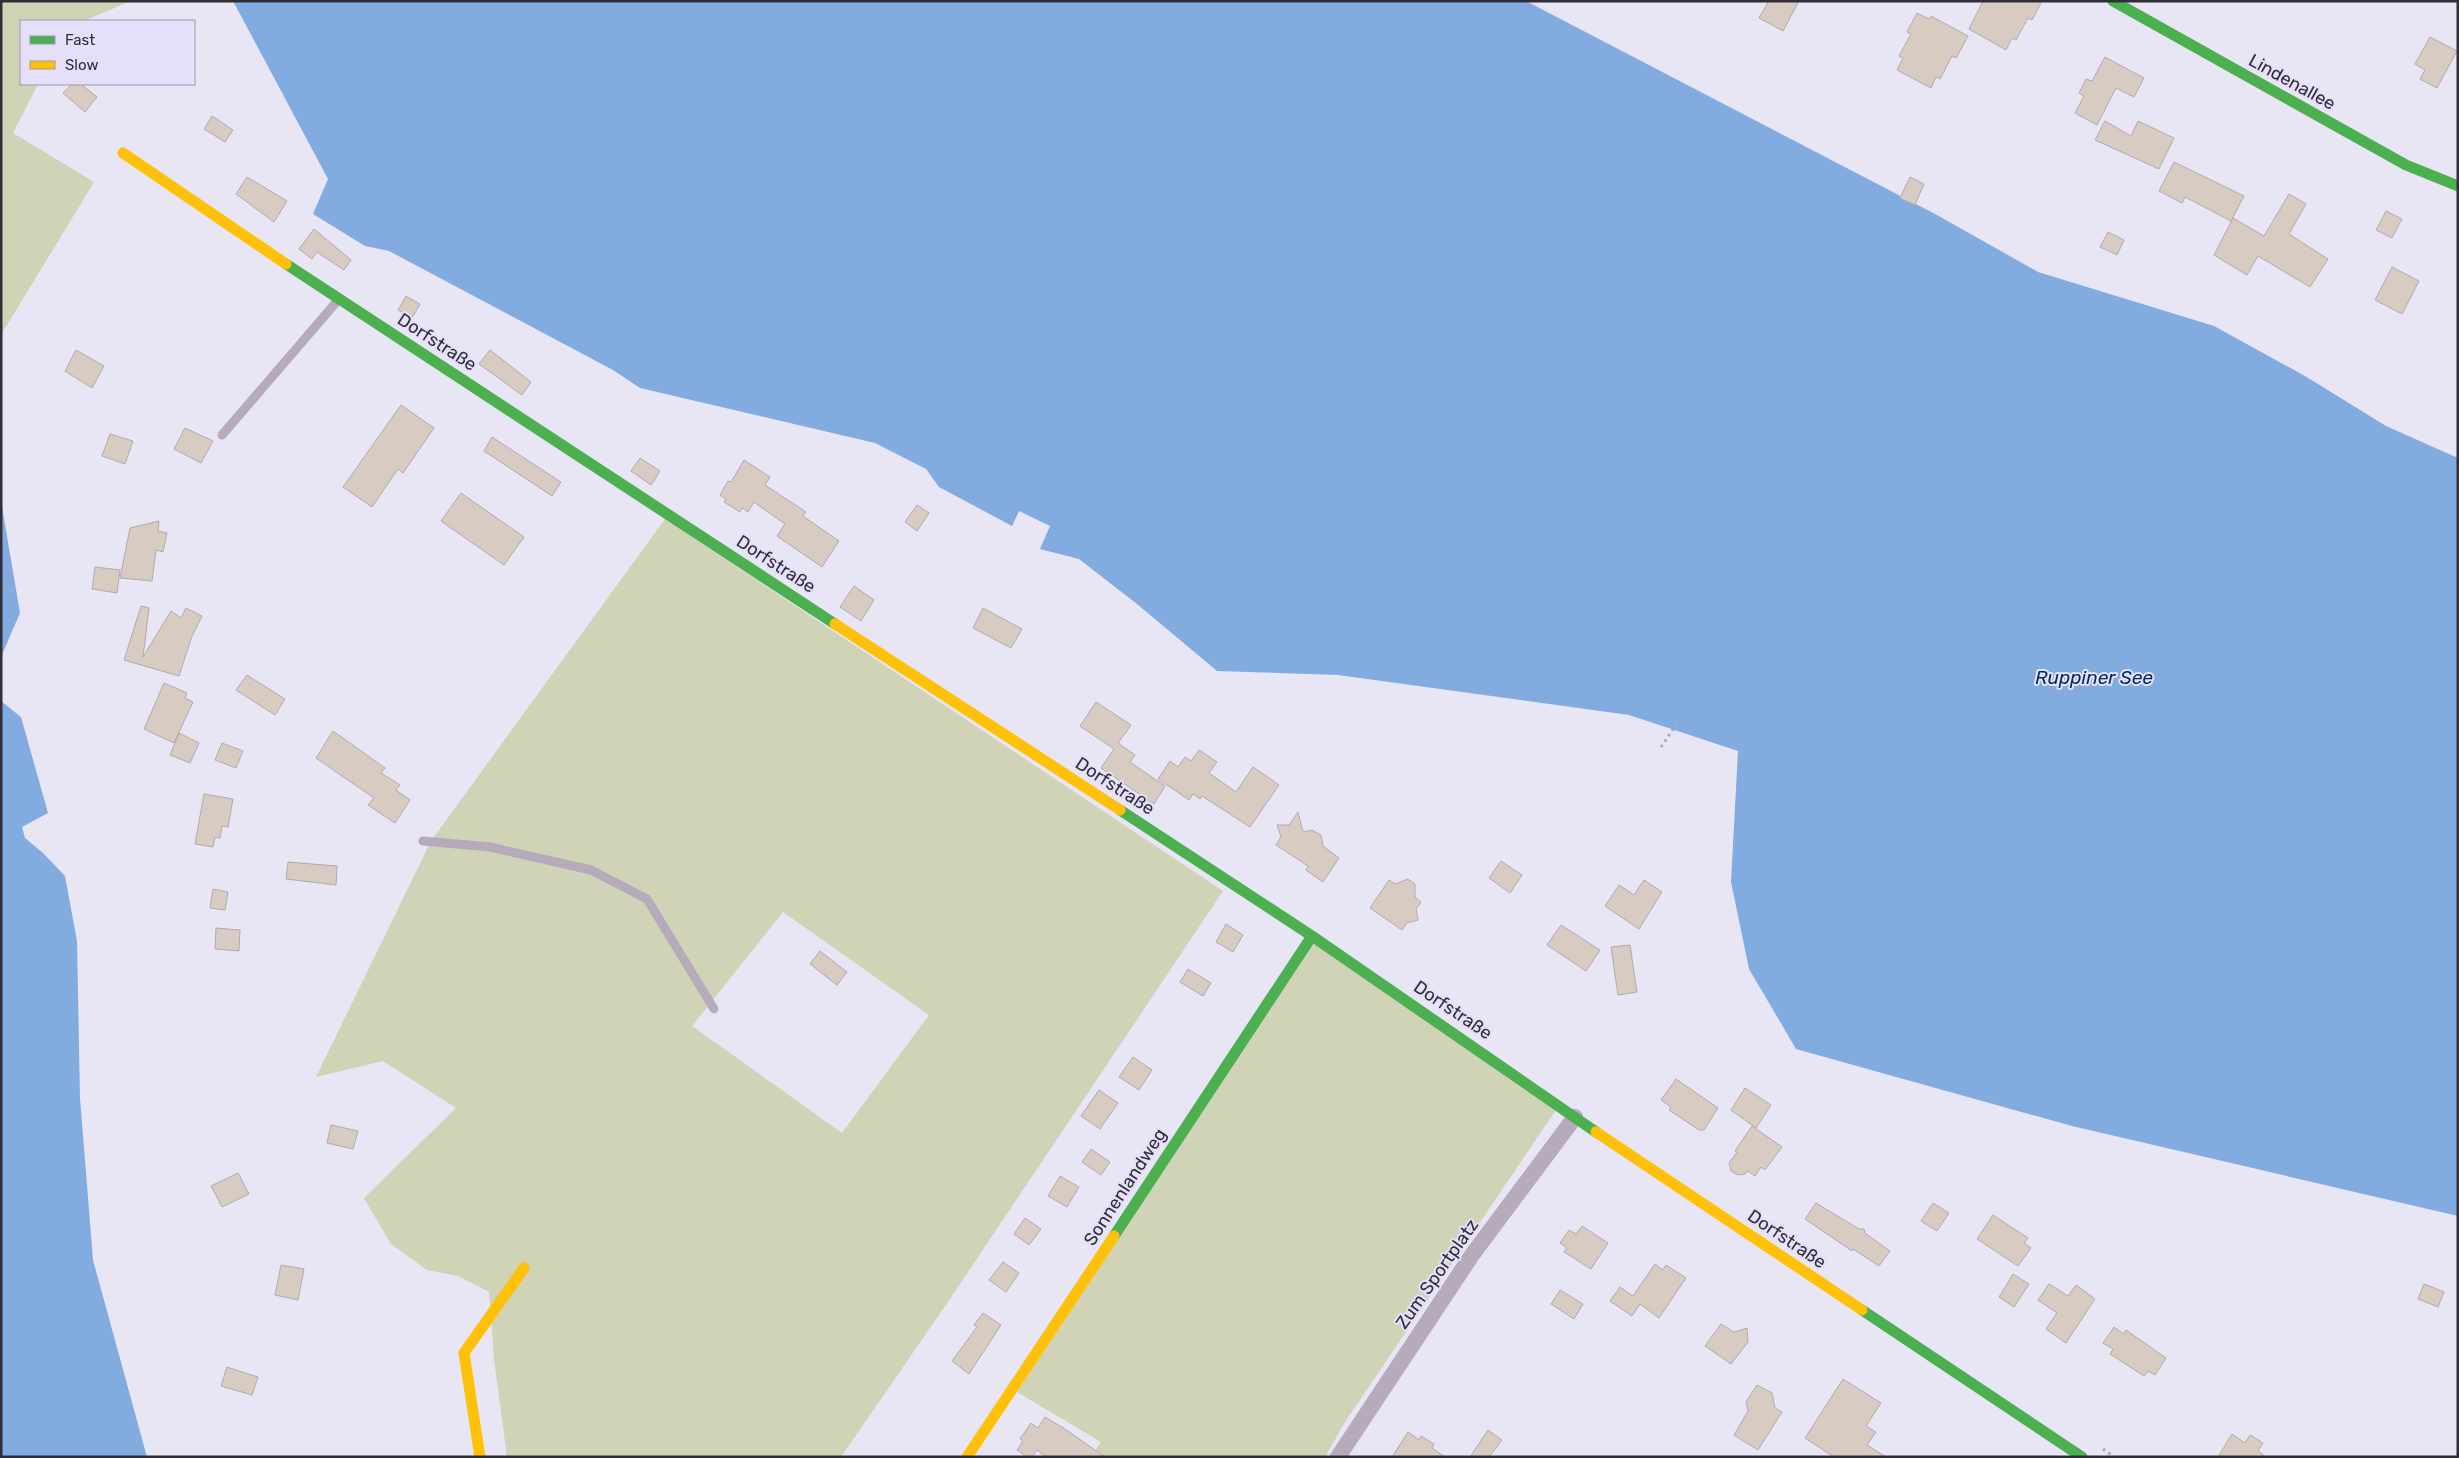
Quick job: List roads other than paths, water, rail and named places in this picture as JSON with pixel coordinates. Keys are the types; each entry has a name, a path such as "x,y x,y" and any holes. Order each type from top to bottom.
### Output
{"street":[{"name":"Lindenallee","path":"2112,1 2406,165 2458,186"},
{"name":"Dorfstraße","path":"123,152 339,299 1312,936 1463,1038 1575,1117 2082,1457"},
{"name":"Sonnenlandweg","path":"967,1457 1312,936"},
{"name":"Zum Sportplatz","path":"1338,1457 1472,1255 1575,1117"},
{"path":"480,1457 464,1353 524,1268"}],"lane":[{"path":"222,436 339,299"},
{"path":"423,841 490,847 591,870 647,899 714,1008"}],"water":[{"name":"Ruppiner See","path":"233,1 1526,1 1937,215 2038,272 2214,326 2305,376 2386,426 2458,458 2458,1216 2072,1126 1796,1049 1749,969 1731,882 1738,751 1629,715 1338,675 1217,671 1137,604 1079,559 1040,549 1050,526 1019,511 1012,526 939,487 926,469 875,443 640,388 613,370 389,251 365,246 313,214 328,179"},
{"path":"1,501 20,613 1,657"},
{"path":"1,701 21,717 48,813 22,827 25,838 43,853 65,876 77,941 80,1098 93,1260 147,1457 1,1457"}]}
